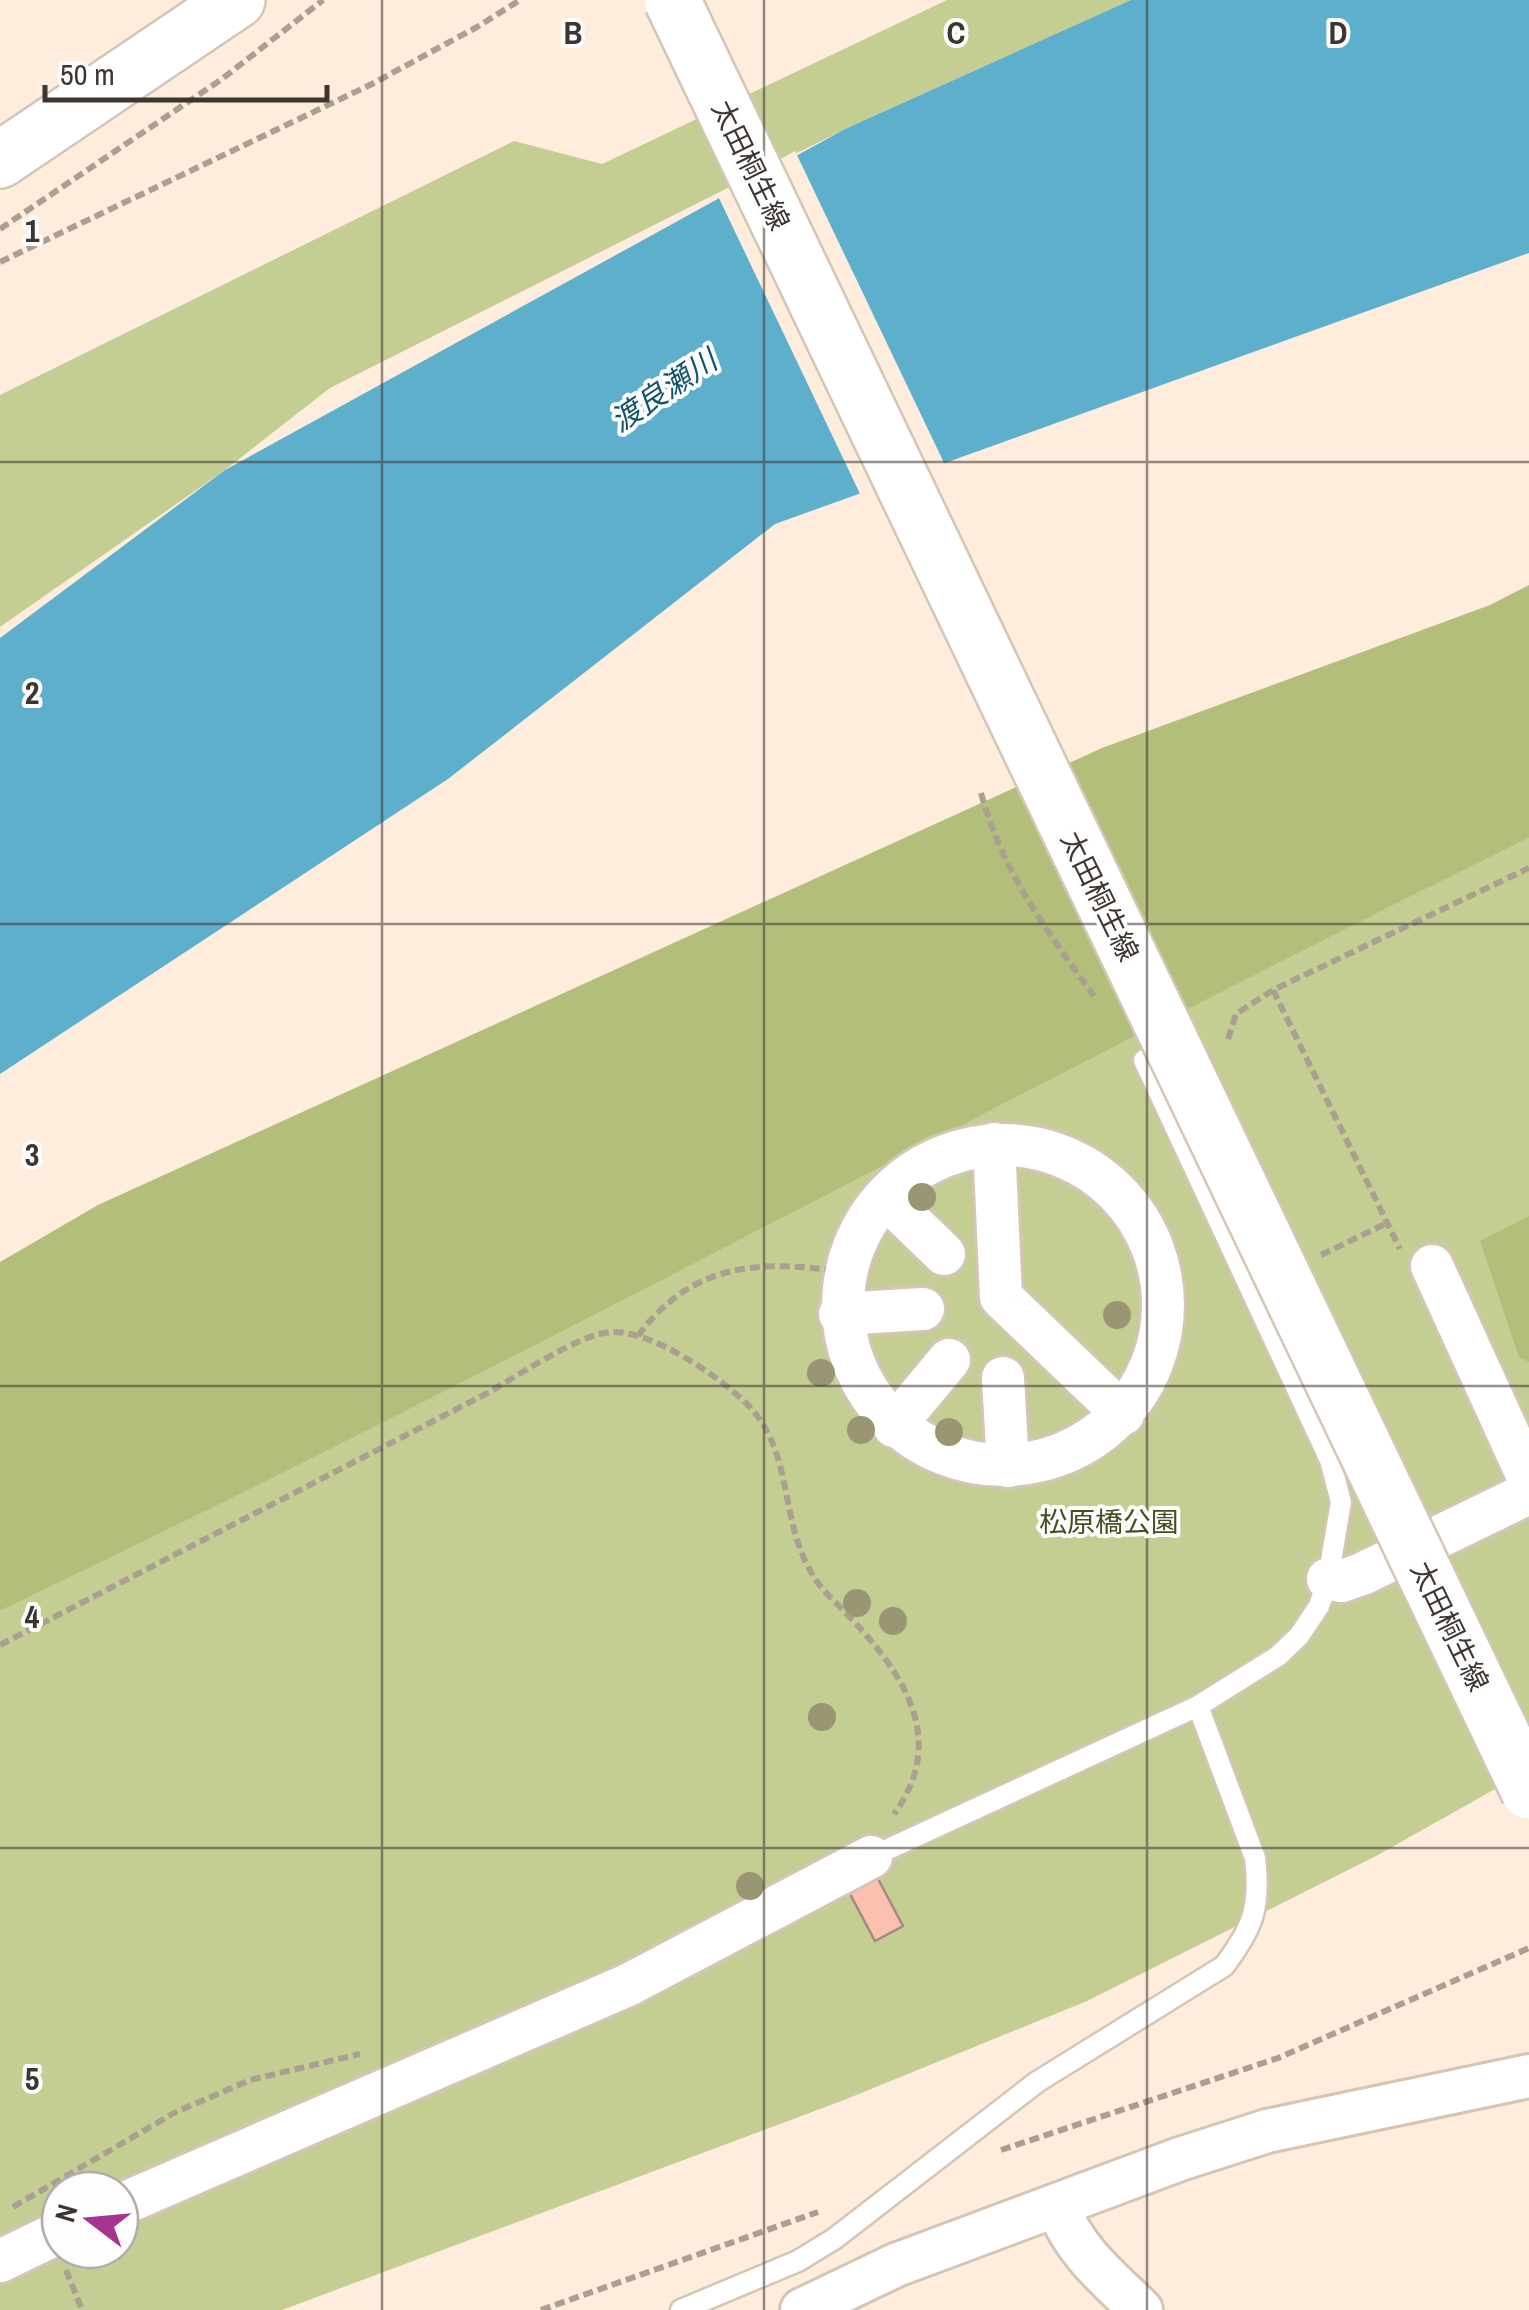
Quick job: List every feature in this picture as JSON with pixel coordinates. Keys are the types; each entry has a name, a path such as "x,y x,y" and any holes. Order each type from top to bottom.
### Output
{"main road":[{"path":"0,160 237,0"},
{"name":"太田桐生線","path":"672,0 1529,1791"}],"street":[{"path":"994,1144 1001,1297 1122,1414"},
{"path":"994,1144 1042,1148 1085,1166 1122,1196 1149,1235 1163,1280 1162,1328 1149,1374 1122,1414 1089,1442 1063,1454 1008,1466 971,1463 935,1451 894,1426 868,1392 851,1355 840,1314 846,1272 861,1232 885,1197 916,1170 954,1152 994,1144"},
{"path":"885,1197 944,1254"},
{"path":"1434,1271 1529,1479"},
{"path":"840,1314 924,1309"},
{"path":"894,1426 949,1360"},
{"path":"1004,1378 1008,1466"},
{"path":"1328,1579 1342,1581 1362,1574 1529,1493"},
{"path":"140,2196 628,1985 880,1838"},
{"path":"802,2310 826,2302 896,2265 1180,2159 1268,2131 1529,2076"},
{"path":"1057,2206 1068,2233 1088,2259 1141,2310"},
{"path":"0,2261 40,2242"}],"lane":[{"path":"880,1838 1198,1706 1278,1656 1300,1636 1319,1606 1336,1547 1341,1502 1330,1460 1144,1060"},
{"path":"682,2310 798,2260 834,2239 1037,2082 1224,1966 1246,1937 1258,1903 1258,1884 1255,1858 1198,1706"}],"path":[{"path":"0,229 222,79 323,0"},
{"path":"0,262 372,84 520,0"},
{"path":"981,793 992,833 1021,892 1098,1000"},
{"path":"1228,1038 1236,1014 1274,990 1529,868"},
{"path":"1274,990 1414,1275 1424,1280 1434,1271"},
{"path":"638,1336 652,1317 692,1284 728,1271 786,1264 846,1272"},
{"path":"0,1645 593,1335 615,1332 638,1336 708,1373 747,1404 768,1434 781,1463 790,1525 813,1580 890,1662 913,1704 919,1732 918,1762 908,1793 880,1838"},
{"path":"1000,2150 1278,2058 1529,1948"},
{"path":"0,2216 174,2113 250,2080 370,2052"},
{"path":"542,2310 834,2206"}],"green space":[{"path":"947,0 1131,0 845,129 330,388 225,470 0,627 0,395 514,141 602,164"},
{"path":"1529,585 1529,838 384,1422 0,1611 0,1262 98,1205 1102,748 1490,605"},
{"name":"松原橋公園","path":"1529,838 1529,1770 1376,1856 1087,2001 844,2100 282,2310 0,2310 0,1611 384,1422"},
{"path":"1529,1216 1529,1362 1519,1357 1480,1241"}],"water":[{"name":"渡良瀬川","path":"1131,0 1529,0 1529,253 775,524 448,779 0,1074 0,638 225,470 845,129"}],"pier":[{"path":"795,151 946,467 862,498 717,194"}],"building":[{"path":"877,1877 903,1926 875,1941 849,1892"}]}
